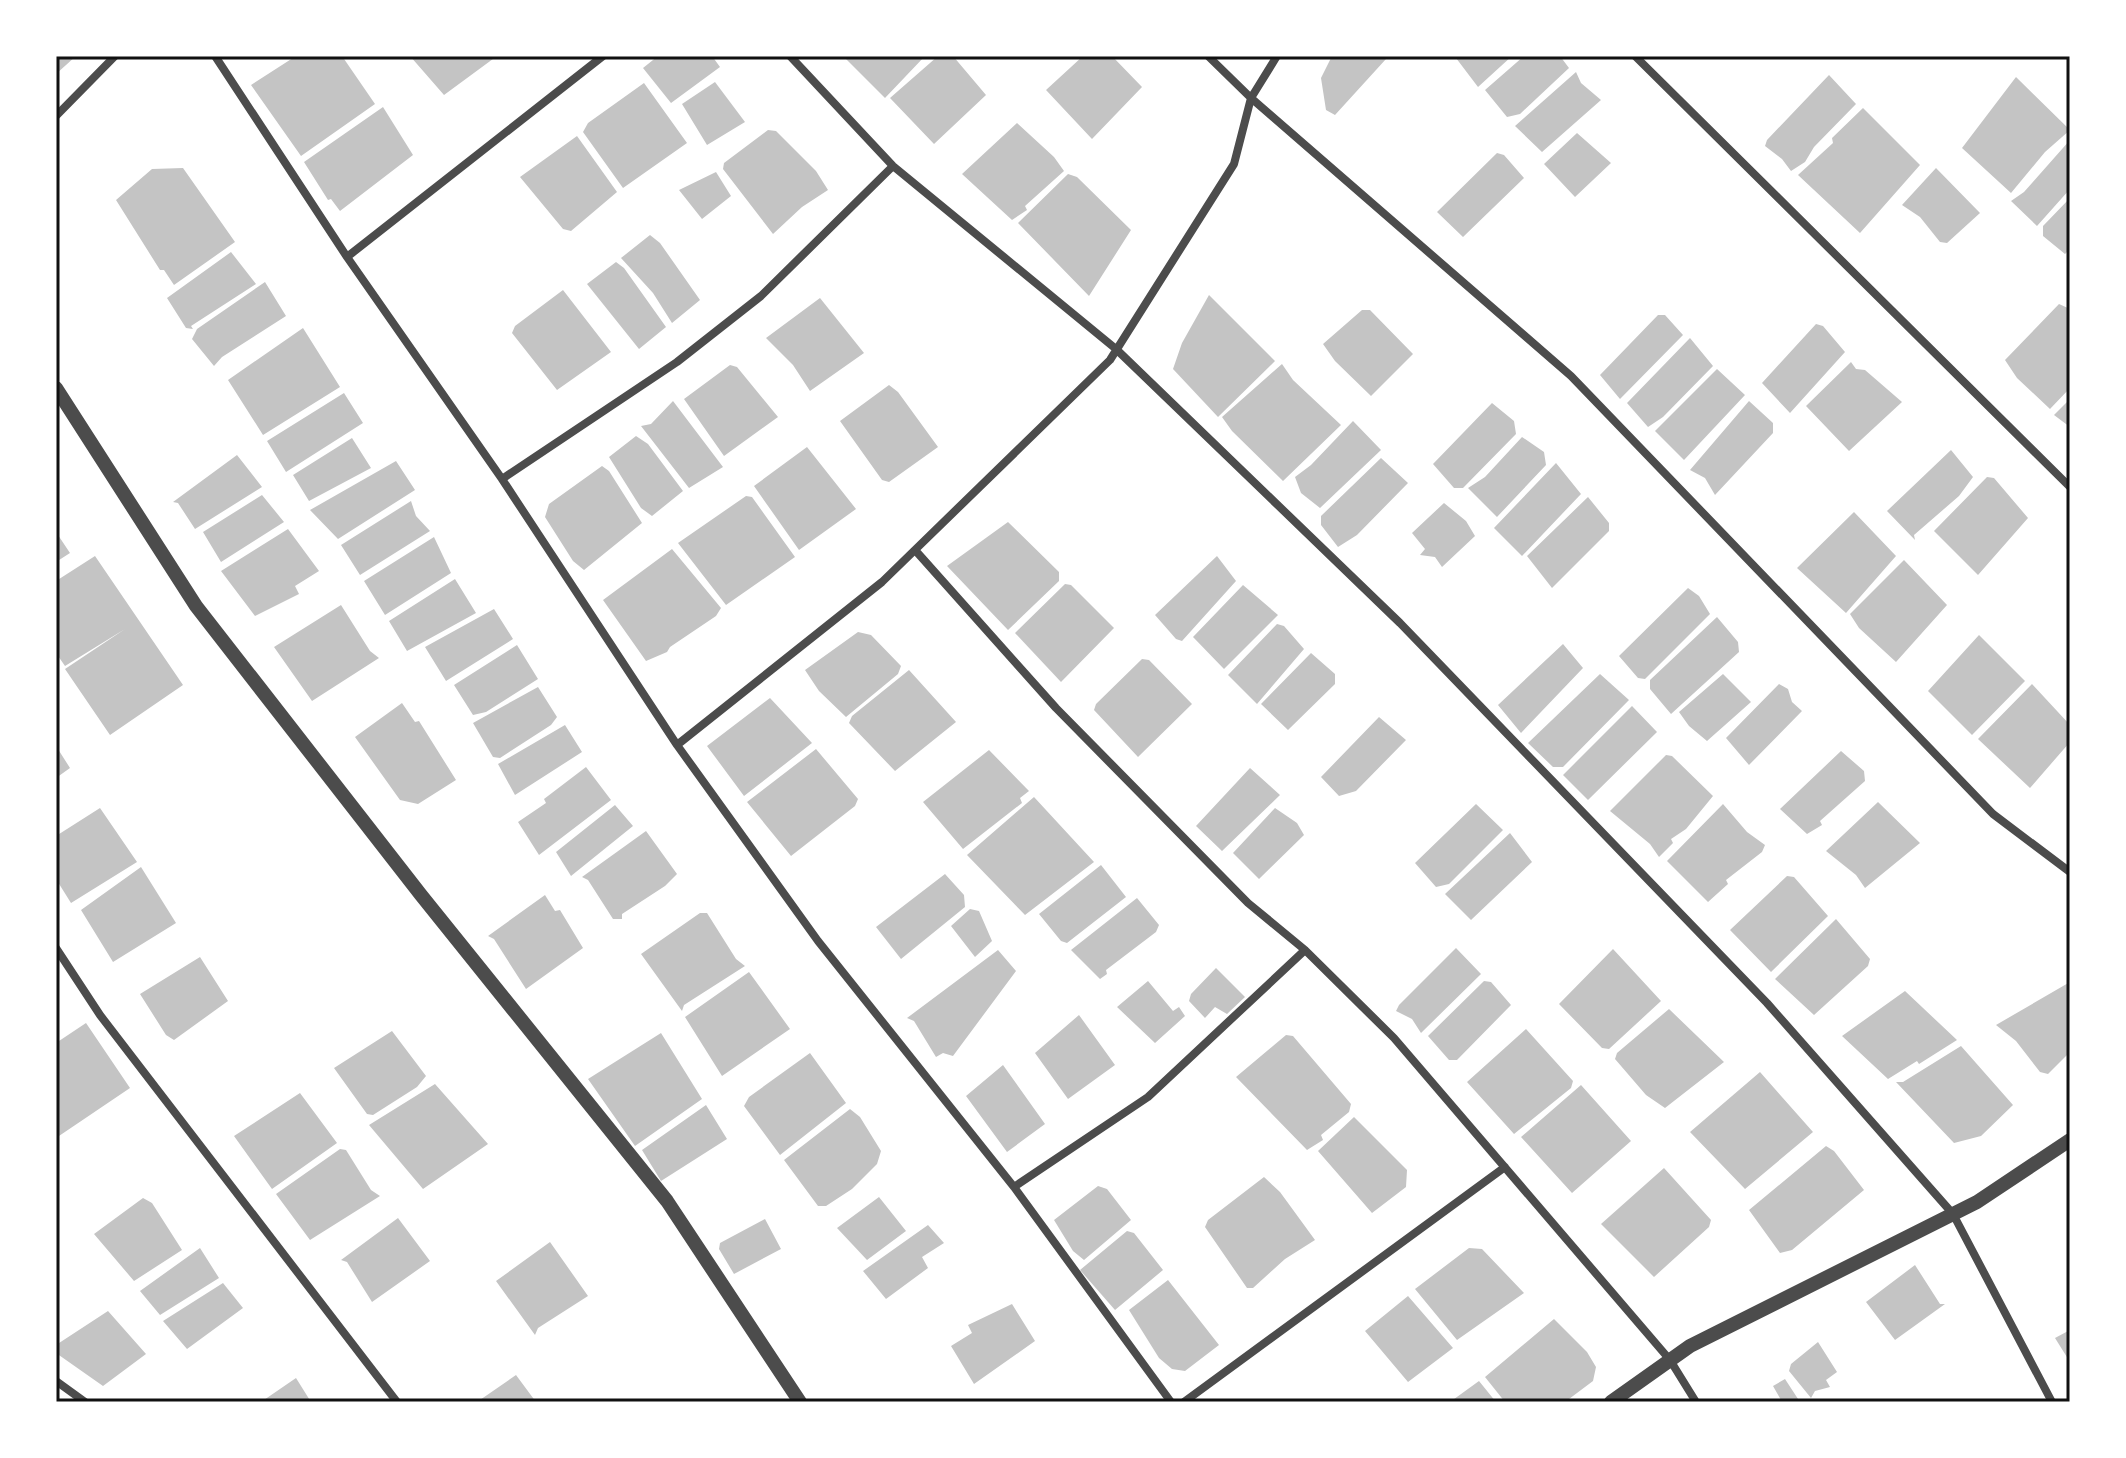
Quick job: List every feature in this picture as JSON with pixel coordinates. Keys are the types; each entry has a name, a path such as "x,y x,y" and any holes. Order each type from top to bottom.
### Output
{"street":[{"path":"56,116 115,56"},
{"path":"215,56 347,257 502,479 677,745 818,941 1014,1187 1171,1402"},
{"path":"347,257 603,56"},
{"path":"790,56 893,166 1116,349 1421,646 1767,1003 1953,1214 2052,1402"},
{"path":"1208,56 1251,98 1571,376 1993,814 2070,872"},
{"path":"677,745 882,582 1110,360 1234,164 1251,98 1277,56"},
{"path":"1635,56 2070,487"},
{"path":"502,479 677,362 761,296 893,166"},
{"path":"56,388 196,606 421,895 667,1201 800,1402"},
{"path":"915,550 1056,708 1248,903 1305,950 1394,1038 1670,1360 1696,1402"},
{"path":"56,948 100,1015 397,1402"},
{"path":"1014,1187 1148,1097 1305,950"},
{"path":"1611,1402 1690,1346 1953,1214 2070,1140"},
{"path":"1184,1402 1505,1167"},
{"path":"56,1381 85,1402"}],"building":[{"path":"56,56 76,56 56,74"},
{"path":"296,56 342,56 375,104 301,156 251,85"},
{"path":"410,56 497,56 444,95"},
{"path":"658,56 712,56 720,67 671,103 643,68"},
{"path":"843,56 925,56 885,98"},
{"path":"938,56 953,56 986,95 934,144 890,98"},
{"path":"1083,56 1112,56 1142,87 1092,139 1046,90"},
{"path":"1332,56 1386,59 1335,115 1326,110 1321,78"},
{"path":"1512,56 1478,87 1456,58"},
{"path":"1524,56 1560,56 1569,68 1520,114 1507,117 1485,90"},
{"path":"1576,72 1581,83 1601,100 1542,152 1515,126"},
{"path":"1829,75 1856,104 1814,147 1805,162 1791,171 1782,159 1765,146 1767,140"},
{"path":"2016,77 2070,130 2045,152 2011,193 1962,148"},
{"path":"715,82 745,122 707,145 682,104"},
{"path":"644,83 687,143 623,188 583,132 588,123"},
{"path":"383,107 413,155 340,211 331,199 328,200 304,162"},
{"path":"1863,108 1920,165 1860,233 1798,175 1833,143 1832,138"},
{"path":"1017,123 1054,157 1064,171 1025,206 1027,210 1012,220 962,174"},
{"path":"768,130 776,131 816,171 828,190 802,207 773,234 723,169 724,163"},
{"path":"1577,133 1611,163 1575,197 1544,164"},
{"path":"577,136 617,192 571,231 563,229 520,177"},
{"path":"2070,140 2070,189 2037,226 2011,201 2024,192"},
{"path":"1497,153 1504,155 1524,178 1463,237 1437,212"},
{"path":"183,168 235,242 174,285 164,270 160,270 116,200 152,169"},
{"path":"1936,168 1980,213 1947,243 1940,242 1920,217 1902,205"},
{"path":"716,172 731,196 702,219 679,190"},
{"path":"1068,174 1077,177 1131,230 1089,296 1018,223"},
{"path":"2070,198 2070,249 2065,254 2043,236 2043,226"},
{"path":"650,235 660,243 700,300 672,323 653,293 621,258"},
{"path":"231,252 256,284 191,326 193,329 186,328 167,298"},
{"path":"616,262 624,268 666,327 639,349 587,284"},
{"path":"265,282 286,316 222,357 214,366 192,339 197,329"},
{"path":"563,290 611,352 557,390 512,333 515,326"},
{"path":"1209,295 1275,361 1218,417 1173,369 1182,343"},
{"path":"820,298 864,353 810,391 793,365 766,338"},
{"path":"2059,304 2070,309 2070,388 2050,409 2017,378 2005,360"},
{"path":"1362,310 1370,310 1413,354 1371,396 1335,361 1323,344"},
{"path":"1658,315 1665,315 1683,335 1620,399 1600,375"},
{"path":"1816,324 1823,326 1845,352 1790,413 1762,383"},
{"path":"303,328 340,387 263,435 228,380"},
{"path":"1690,338 1713,366 1663,417 1648,427 1627,403"},
{"path":"1851,362 1856,369 1865,370 1902,402 1849,451 1806,406"},
{"path":"1282,364 1293,380 1341,425 1283,481 1232,431 1222,417"},
{"path":"730,365 737,367 778,417 724,456 684,399"},
{"path":"1717,369 1745,395 1684,460 1655,431"},
{"path":"889,385 898,392 938,447 889,482 882,480 840,421"},
{"path":"344,393 363,423 286,472 267,441"},
{"path":"2070,399 2070,427 2054,415"},
{"path":"673,401 723,467 689,488 641,426 651,424"},
{"path":"1749,401 1773,423 1773,433 1715,495 1705,478 1690,470"},
{"path":"1492,403 1514,421 1516,434 1463,488 1454,488 1433,464"},
{"path":"1353,421 1381,450 1320,508 1301,493 1295,477 1311,465"},
{"path":"636,436 648,444 683,491 652,516 641,508 609,457"},
{"path":"1522,437 1544,452 1546,465 1497,517 1468,488 1485,477"},
{"path":"352,438 371,468 309,501 293,475"},
{"path":"807,447 856,509 799,550 754,486"},
{"path":"1951,450 1973,477 1959,496 1914,535 1915,540 1887,511"},
{"path":"237,455 262,487 195,529 178,503 173,502"},
{"path":"1381,458 1408,483 1357,535 1338,547 1321,525 1321,516"},
{"path":"396,461 415,490 338,539 310,510"},
{"path":"1556,463 1581,494 1522,556 1494,528"},
{"path":"602,466 609,471 642,523 584,570 573,561 545,517 549,504"},
{"path":"1987,477 1994,478 2028,518 1978,575 1934,531"},
{"path":"262,495 284,522 221,562 203,532"},
{"path":"746,496 752,497 795,557 726,605 678,543"},
{"path":"1588,497 1609,523 1609,531 1552,588 1527,556"},
{"path":"411,501 416,516 430,531 360,575 341,545"},
{"path":"1444,503 1466,521 1475,536 1442,567 1435,557 1420,555 1425,549 1412,533"},
{"path":"1854,512 1896,556 1846,613 1797,568"},
{"path":"1008,522 1059,572 1059,581 1008,630 947,566"},
{"path":"288,529 319,571 295,586 299,594 255,616 221,571"},
{"path":"56,532 70,553 56,562"},
{"path":"434,537 451,573 385,615 364,581"},
{"path":"672,549 721,608 716,616 667,652 646,661 603,600"},
{"path":"95,556 183,685 110,735 65,669 125,629 65,666 56,653 56,581"},
{"path":"1217,556 1236,581 1182,641 1176,639 1155,615"},
{"path":"1904,560 1947,605 1896,662 1859,628 1850,614"},
{"path":"455,579 476,613 407,651 389,621"},
{"path":"1065,584 1071,585 1114,628 1061,682 1015,633"},
{"path":"1243,585 1278,615 1224,669 1193,637"},
{"path":"1688,588 1699,596 1710,614 1645,679 1638,678 1619,656"},
{"path":"341,605 370,651 379,658 312,701 274,647"},
{"path":"494,609 513,639 446,681 425,647"},
{"path":"1717,617 1738,642 1739,652 1671,714 1650,689 1650,680"},
{"path":"1277,624 1284,626 1304,649 1257,704 1228,675"},
{"path":"858,632 871,635 901,666 898,674 846,717 819,691 805,670"},
{"path":"1979,635 2025,681 1972,735 1928,691"},
{"path":"1563,644 1583,668 1521,733 1498,705"},
{"path":"517,645 538,679 486,712 473,715 454,685"},
{"path":"1311,653 1335,674 1335,684 1288,730 1261,704"},
{"path":"1142,659 1149,660 1192,704 1138,757 1094,710 1096,704"},
{"path":"909,670 956,722 895,771 849,723 852,716"},
{"path":"1600,674 1629,700 1563,767 1553,767 1528,743"},
{"path":"1723,674 1751,702 1707,741 1689,726 1679,712"},
{"path":"1779,684 1788,689 1792,702 1802,711 1749,765 1726,738"},
{"path":"2032,684 2070,725 2070,742 2030,788 1978,739"},
{"path":"538,687 557,717 551,725 500,758 493,757 473,723"},
{"path":"770,698 812,743 744,796 707,746"},
{"path":"402,703 415,722 419,721 456,780 418,804 400,800 355,737"},
{"path":"1632,706 1657,732 1588,800 1563,775"},
{"path":"1379,717 1406,740 1356,791 1339,796 1321,777"},
{"path":"565,725 582,752 515,795 498,764"},
{"path":"56,746 70,768 56,778"},
{"path":"816,749 858,799 855,806 791,856 747,802"},
{"path":"989,750 1029,791 1020,798 1022,803 963,849 923,802"},
{"path":"1841,751 1864,771 1865,781 1820,821 1822,825 1807,834 1780,809"},
{"path":"1666,755 1672,756 1713,796 1686,829 1671,839 1673,843 1659,857 1650,844 1610,811"},
{"path":"586,767 611,800 539,855 518,822 546,803 544,799"},
{"path":"1250,768 1280,795 1222,851 1196,826"},
{"path":"1034,797 1094,862 1025,915 967,855"},
{"path":"1878,802 1920,843 1865,888 1856,875 1826,851"},
{"path":"1476,804 1503,830 1449,884 1436,887 1415,863"},
{"path":"1723,804 1747,832 1765,845 1762,852 1726,880 1728,884 1708,902 1667,861"},
{"path":"615,805 633,826 571,876 556,852"},
{"path":"100,808 137,862 71,903 56,879 56,836"},
{"path":"1275,808 1297,823 1304,835 1259,879 1233,853"},
{"path":"646,831 677,874 665,886 622,914 622,919 613,919 588,880 582,877"},
{"path":"1510,833 1532,862 1471,920 1445,894"},
{"path":"1101,865 1126,897 1067,943 1061,941 1039,914"},
{"path":"141,867 176,923 113,962 81,910"},
{"path":"945,874 964,895 965,907 901,959 876,927"},
{"path":"1787,876 1794,877 1828,916 1771,972 1730,930"},
{"path":"545,895 555,911 560,910 583,948 526,989 494,939 488,936"},
{"path":"1137,898 1159,925 1156,932 1106,970 1107,974 1100,979 1071,950"},
{"path":"970,909 979,911 992,941 975,957 951,926"},
{"path":"700,913 707,913 736,959 745,966 684,1005 682,1011 641,954"},
{"path":"1836,919 1870,959 1868,966 1814,1015 1775,979"},
{"path":"1456,948 1481,974 1421,1033 1412,1019 1396,1011"},
{"path":"1613,949 1661,1001 1609,1049 1602,1048 1559,1004"},
{"path":"998,950 1016,971 953,1056 943,1053 936,1057 914,1021 907,1018"},
{"path":"200,957 228,1001 174,1040 166,1035 140,994"},
{"path":"1216,968 1245,997 1227,1014 1215,1007 1205,1018 1189,1001 1191,994"},
{"path":"749,972 790,1029 722,1076 685,1017"},
{"path":"1148,981 1173,1011 1179,1007 1185,1016 1155,1043 1117,1007"},
{"path":"1484,981 1491,982 1511,1005 1457,1060 1449,1060 1428,1036"},
{"path":"2070,982 2070,1052 2048,1074 2040,1072 2016,1041 1996,1025"},
{"path":"1905,991 1957,1040 1888,1079 1842,1036"},
{"path":"1669,1009 1724,1062 1665,1108 1646,1095 1615,1059 1617,1053"},
{"path":"1079,1015 1115,1065 1068,1099 1035,1053"},
{"path":"86,1023 130,1088 56,1138 56,1043"},
{"path":"1526,1029 1573,1081 1571,1088 1514,1134 1467,1082"},
{"path":"392,1031 426,1076 417,1087 373,1115 367,1114 334,1068"},
{"path":"661,1033 702,1099 635,1146 588,1079"},
{"path":"1286,1035 1293,1036 1351,1104 1349,1112 1321,1135 1323,1140 1307,1150 1236,1077"},
{"path":"1961,1046 2013,1105 1981,1136 1954,1143 1896,1082 1903,1082"},
{"path":"810,1053 846,1103 780,1155 744,1106 749,1097"},
{"path":"1003,1065 1045,1124 1007,1152 966,1096"},
{"path":"1760,1072 1813,1132 1745,1189 1690,1132"},
{"path":"435,1084 488,1144 423,1189 369,1125"},
{"path":"1581,1085 1631,1141 1572,1193 1521,1137"},
{"path":"300,1093 337,1143 272,1189 234,1136"},
{"path":"706,1105 727,1139 661,1181 642,1150"},
{"path":"850,1109 860,1117 881,1151 877,1164 852,1189 826,1206 818,1206 784,1160"},
{"path":"1354,1117 1407,1170 1406,1187 1372,1213 1318,1151"},
{"path":"1826,1146 1834,1151 1864,1190 1792,1250 1780,1253 1749,1210"},
{"path":"340,1149 346,1150 371,1190 380,1196 310,1240 276,1194"},
{"path":"1664,1168 1711,1220 1709,1227 1654,1277 1601,1224"},
{"path":"1264,1177 1280,1192 1315,1240 1285,1259 1253,1288 1247,1288 1205,1227 1208,1220"},
{"path":"1098,1186 1107,1189 1131,1220 1084,1260 1073,1251 1054,1220"},
{"path":"879,1197 906,1231 867,1260 837,1228"},
{"path":"143,1198 152,1203 182,1250 134,1281 94,1234"},
{"path":"398,1218 430,1261 372,1302 347,1262 341,1260"},
{"path":"765,1219 781,1249 734,1274 719,1249 720,1243"},
{"path":"928,1225 944,1243 922,1257 928,1268 886,1299 863,1271"},
{"path":"1127,1231 1134,1233 1163,1270 1115,1310 1080,1270"},
{"path":"550,1242 588,1296 538,1328 535,1335 496,1281"},
{"path":"200,1248 219,1278 160,1315 140,1291"},
{"path":"1469,1248 1482,1249 1524,1293 1457,1340 1415,1289"},
{"path":"1915,1265 1940,1304 1945,1304 1895,1340 1866,1302"},
{"path":"1168,1280 1219,1345 1185,1371 1172,1369 1159,1358 1129,1310"},
{"path":"223,1283 243,1308 187,1349 163,1321"},
{"path":"1408,1296 1453,1348 1408,1382 1365,1331"},
{"path":"1012,1304 1035,1341 974,1384 951,1346 972,1333 968,1325"},
{"path":"108,1311 146,1354 103,1386 56,1353 56,1345"},
{"path":"1554,1319 1587,1352 1596,1367 1593,1381 1565,1402 1505,1402 1485,1377"},
{"path":"2070,1330 2070,1362 2055,1338"},
{"path":"1818,1342 1837,1372 1826,1380 1830,1387 1815,1391 1811,1398 1789,1371 1791,1364"},
{"path":"516,1375 536,1402 477,1402"},
{"path":"296,1378 311,1402 261,1402"},
{"path":"1785,1379 1800,1402 1778,1402 1781,1400 1773,1386"},
{"path":"1479,1381 1496,1402 1450,1402"}]}
